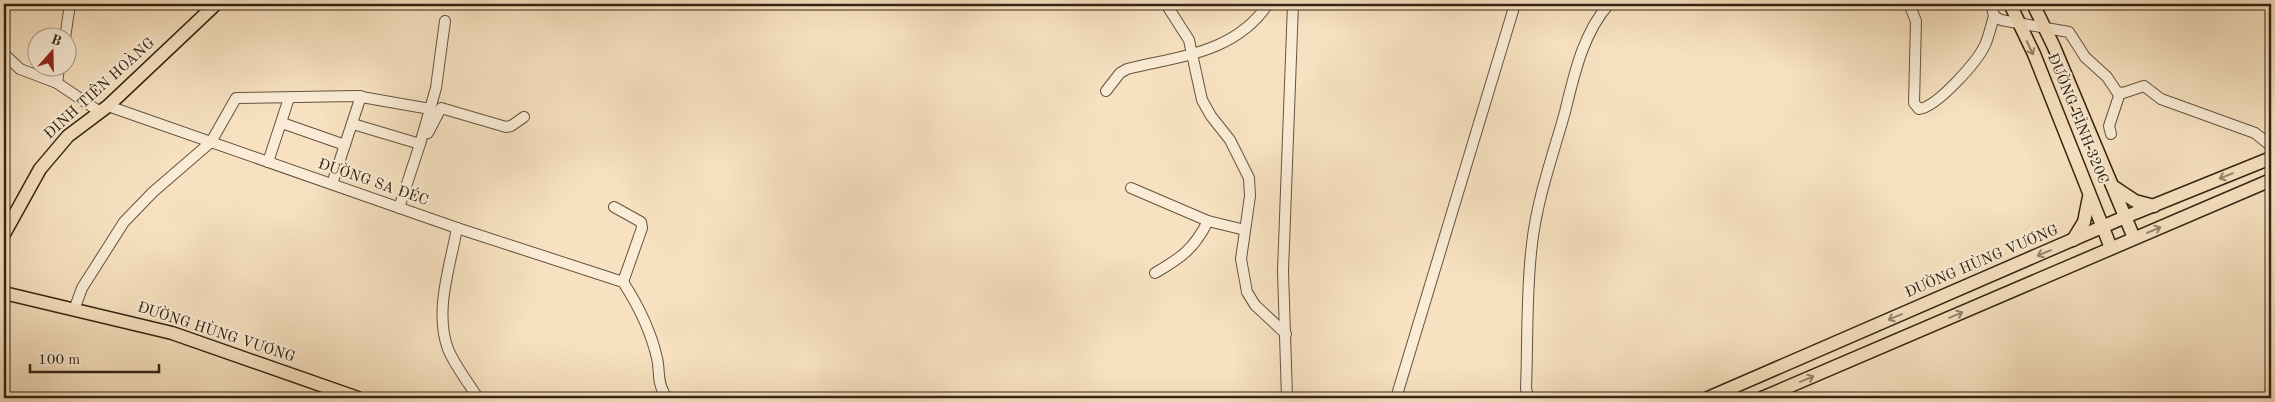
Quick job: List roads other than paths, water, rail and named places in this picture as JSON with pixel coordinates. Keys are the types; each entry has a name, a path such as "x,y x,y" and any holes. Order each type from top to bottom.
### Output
{"main road":[{"name":"ĐINH TIÊN HOÀNG","path":"4,234 40,169 68,136 104,109 216,4"},
{"name":"ĐƯỜNG TỈNH 320C","path":"2010,4 2034,54 2110,248"},
{"name":"ĐƯỜNG TỈNH 320C","path":"2033,4 2045,28 2134,238"},
{"name":"ĐƯỜNG HÙNG VƯƠNG","path":"1708,398 2125,217 2271,158"},
{"path":"1762,398 2271,180"},
{"path":"2112,185 2121,194 2134,202 2154,206"},
{"path":"2072,240 2084,222 2090,194"},
{"name":"ĐƯỜNG HÙNG VƯƠNG","path":"4,293 172,333 358,398"}],"street":[{"path":"66,28 70,4"},
{"path":"1166,4 1189,40 1202,100 1211,116 1230,140 1249,178 1250,196 1241,264 1247,292 1255,305 1286,334"},
{"path":"1106,91 1120,73 1127,69 1227,42 1251,25 1268,4"},
{"path":"1287,398 1283,271 1293,4"},
{"path":"1396,398 1515,4"},
{"path":"1594,4 1599,15"},
{"path":"1528,398 1526,388 1531,261 1538,208 1572,85 1586,42 1599,15 1608,4"},
{"path":"1909,4 1916,21 1914,102 1918,109 1940,97 1977,58 1984,46 1994,16 1990,4"},
{"path":"1994,16 2001,20 2072,35 2085,58 2120,93"},
{"path":"398,208 422,140 436,88 445,22"},
{"name":"ĐƯỜNG SA ĐÉC","path":"4,54 20,69 56,83 104,109 211,142 398,208 623,282"},
{"path":"56,83 57,78"},
{"path":"2120,93 2144,86 2161,100 2255,133 2271,146"},
{"path":"2112,134 2109,126 2120,93"},
{"path":"74,310 82,288 124,222 153,192 211,142 236,98 360,96 430,110"},
{"path":"332,184 353,124 360,96"},
{"path":"268,162 290,98"},
{"path":"422,140 429,132 441,108 506,127 511,126 524,117"},
{"path":"282,123 345,146"},
{"path":"353,124 422,140"},
{"path":"1131,188 1208,221 1245,230"},
{"path":"614,207 641,222 642,228 623,282 636,302 657,359 660,386 664,393"},
{"path":"1155,274 1190,250 1199,239 1208,221"},
{"path":"457,228 443,302 443,333 449,351 478,398"}]}
